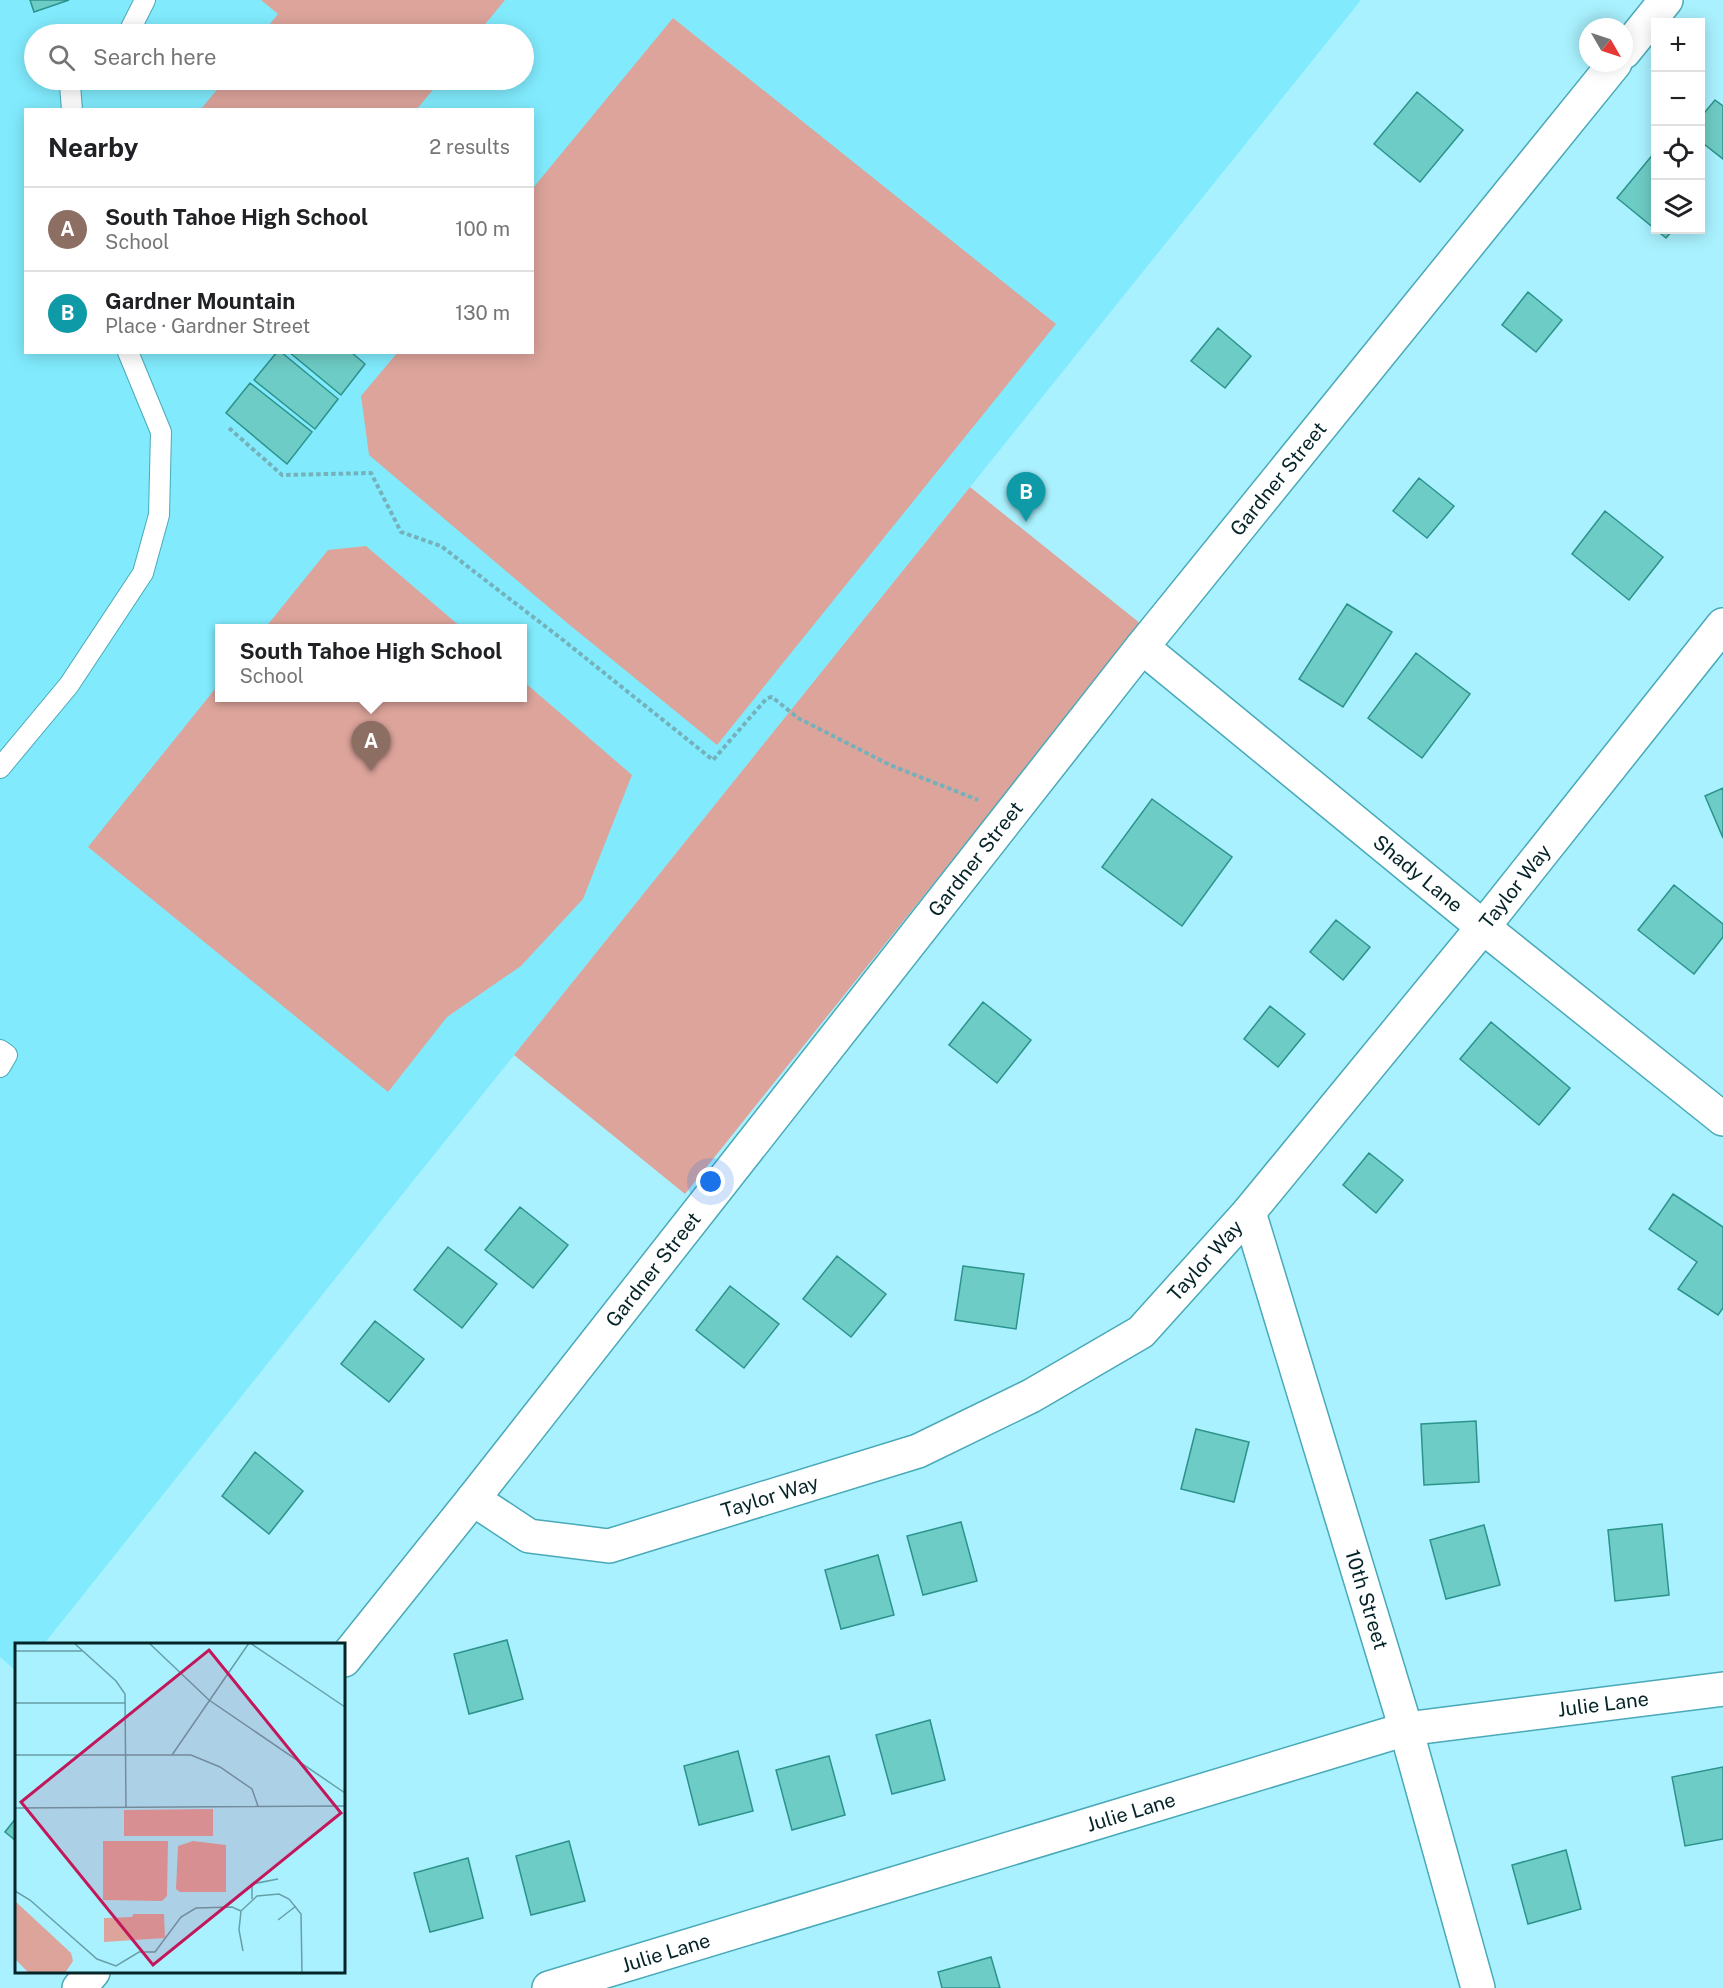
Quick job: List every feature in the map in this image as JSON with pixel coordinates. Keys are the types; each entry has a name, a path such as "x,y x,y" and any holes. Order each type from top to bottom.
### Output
{"street":[{"path":"1633,41 1666,0"},
{"name":"Gardner Street","path":"345,1659 1142,647 1609,72"},
{"name":"Taylor Way","path":"473,1499 529,1536 609,1546 918,1451 1031,1396 1141,1332 1249,1212 1483,927 1723,625"},
{"name":"Shady Lane","path":"1142,647 1483,927 1723,1119"},
{"name":"10th Street","path":"1249,1212 1406,1729 1478,1988"},
{"name":"Julie Lane","path":"549,1988 1406,1729 1723,1689"},
{"path":"79,1988 91,1973"}],"lane":[{"path":"133,24 145,0"},
{"path":"70,90 72,108"},
{"path":"0,768 69,685 143,573 159,515 161,432 129,354"},
{"path":"0,1050 7,1055 0,1067"}],"path":[{"path":"229,428 282,475 371,473 401,532 441,546 713,760 767,698 772,697 798,718 890,765 1012,813"}],"shaded area":[{"path":"0,0 1361,0 45,1643 15,1643 15,1670 0,1657"},
{"path":"261,0 505,0 485,24 270,24 278,14"},
{"path":"673,18 1056,324 717,745 566,622 369,455 361,396 396,354 534,354 534,187"},
{"path":"217,90 433,90 418,108 202,108"},
{"path":"970,487 1141,624 685,1194 514,1055"},
{"path":"366,546 457,624 268,624 328,550"},
{"path":"527,684 632,775 583,899 521,966 447,1017 388,1092 88,847 215,689 215,702 527,702"}],"building":[{"path":"30,0 69,0 34,12"},
{"path":"1417,92 1463,130 1420,182 1374,144"},
{"path":"1715,100 1723,106 1723,159 1705,145 1705,112"},
{"path":"1651,157 1651,226 1617,198"},
{"path":"1528,292 1562,320 1536,352 1502,325"},
{"path":"1218,328 1251,356 1225,388 1191,361"},
{"path":"275,354 283,354 338,399 315,429 254,380"},
{"path":"291,354 353,354 365,364 341,395"},
{"path":"250,383 312,432 287,464 226,413"},
{"path":"1419,478 1454,506 1427,538 1393,511"},
{"path":"1605,511 1663,557 1629,600 1572,554"},
{"path":"1347,604 1392,632 1343,707 1299,679"},
{"path":"1416,653 1470,694 1422,758 1368,718"},
{"path":"1723,788 1723,838 1705,796"},
{"path":"1152,799 1232,857 1182,926 1102,867"},
{"path":"1674,885 1723,924 1723,937 1694,974 1638,930"},
{"path":"1336,920 1370,947 1343,980 1310,952"},
{"path":"983,1002 1031,1040 997,1083 949,1045"},
{"path":"1270,1006 1305,1034 1278,1067 1244,1039"},
{"path":"1491,1022 1570,1088 1539,1125 1460,1059"},
{"path":"1369,1153 1403,1180 1376,1213 1343,1185"},
{"path":"1673,1194 1723,1227 1723,1308 1718,1315 1678,1289 1697,1262 1649,1229"},
{"path":"520,1207 568,1245 533,1288 485,1250"},
{"path":"448,1247 497,1284 462,1328 414,1290"},
{"path":"837,1256 886,1294 851,1337 803,1299"},
{"path":"963,1266 1024,1274 1016,1329 955,1320"},
{"path":"730,1286 779,1324 744,1368 696,1330"},
{"path":"375,1321 424,1359 389,1402 341,1364"},
{"path":"1476,1421 1479,1482 1424,1485 1421,1424"},
{"path":"1196,1429 1249,1442 1234,1502 1181,1489"},
{"path":"255,1452 303,1491 269,1534 222,1496"},
{"path":"961,1522 977,1581 923,1595 907,1536"},
{"path":"1662,1524 1669,1595 1615,1601 1608,1530"},
{"path":"1484,1525 1500,1585 1446,1599 1430,1540"},
{"path":"878,1555 894,1615 841,1629 825,1570"},
{"path":"507,1640 523,1699 469,1714 454,1654"},
{"path":"930,1720 945,1780 892,1794 876,1735"},
{"path":"738,1751 753,1811 699,1825 684,1766"},
{"path":"829,1756 845,1815 792,1830 776,1770"},
{"path":"1723,1767 1723,1839 1685,1846 1672,1777"},
{"path":"15,1819 15,1840 5,1832"},
{"path":"569,1841 585,1901 531,1915 516,1856"},
{"path":"1566,1850 1581,1909 1528,1924 1512,1865"},
{"path":"468,1858 483,1918 430,1932 414,1873"},
{"path":"991,1957 1000,1988 942,1988 938,1972"}],"place":[{"name":"Gardner Mountain","path":"1026,522"},
{"name":"South Tahoe High School","path":"371,771"}]}
